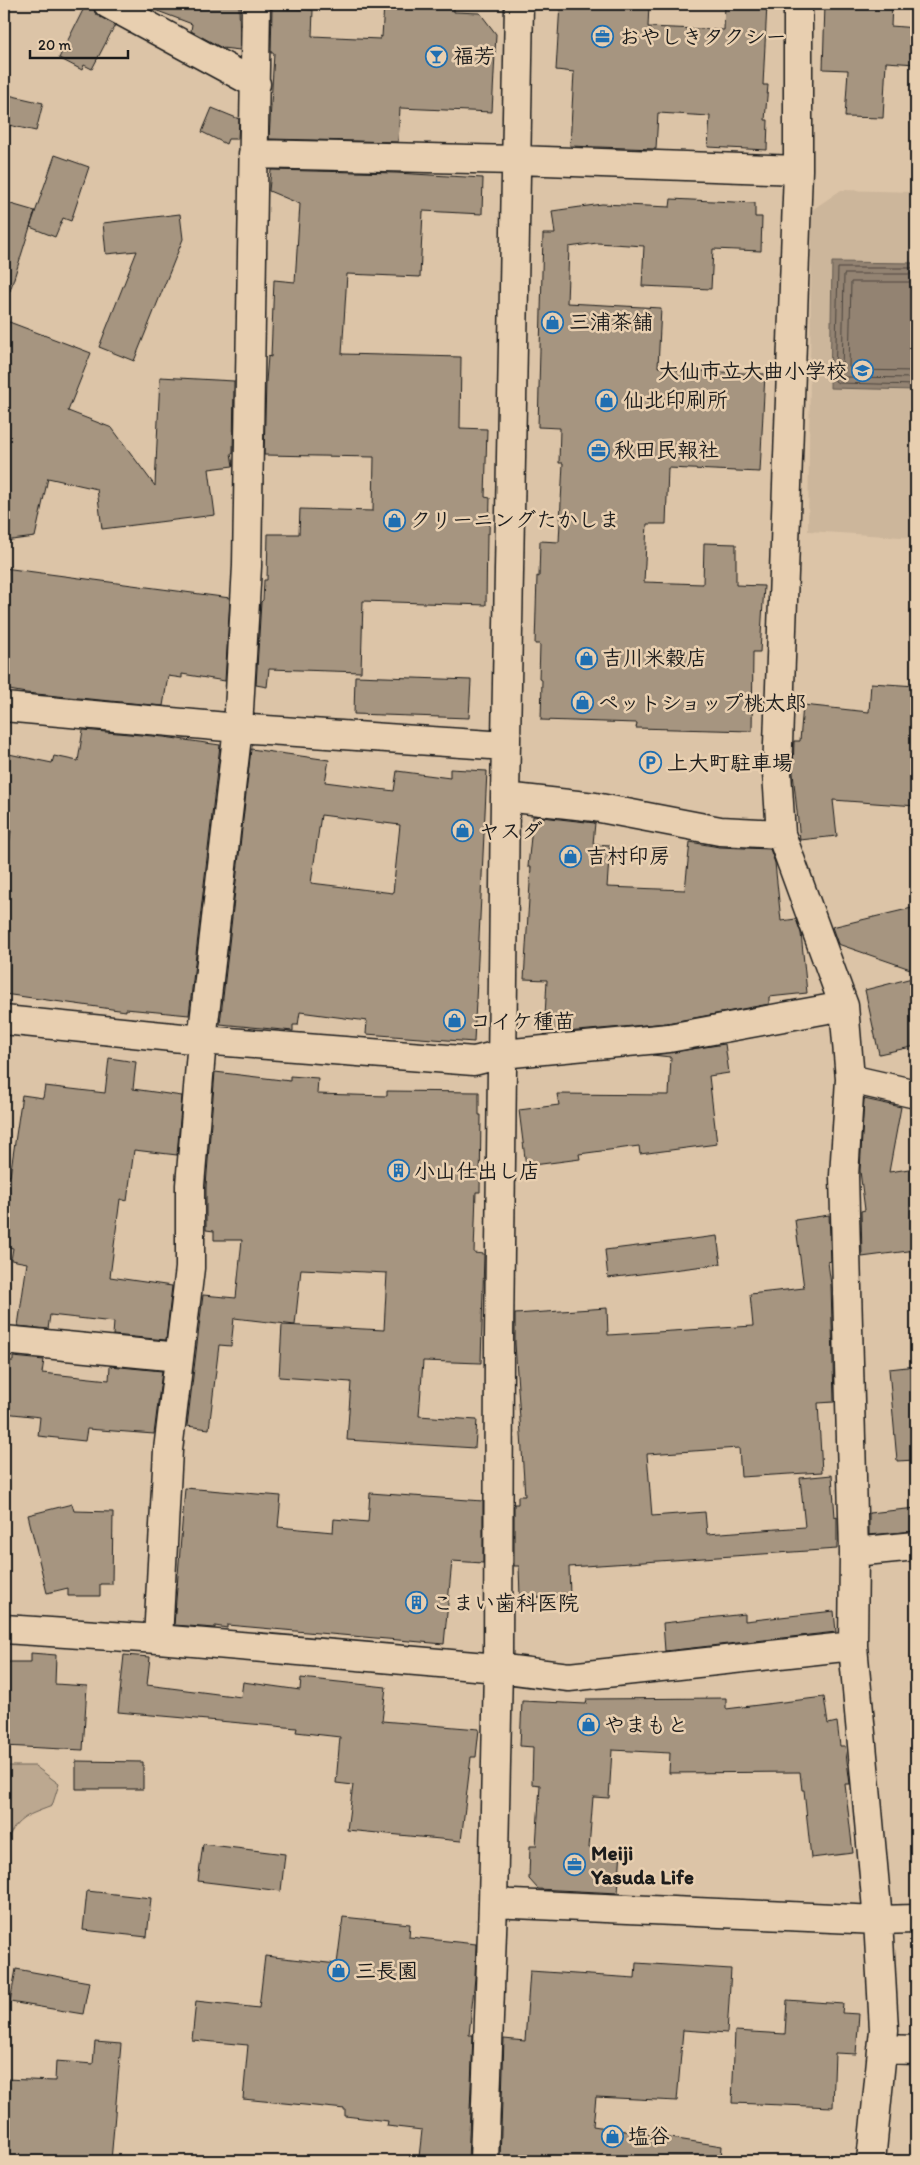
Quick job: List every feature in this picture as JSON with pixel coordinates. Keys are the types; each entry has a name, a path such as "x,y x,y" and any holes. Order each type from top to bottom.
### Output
{"street":[{"path":"108,4 256,84"},
{"path":"158,1639 168,1450 190,1268 190,1185 202,1040 238,728 247,566 256,4"},
{"path":"484,2161 493,1903 498,1668 505,797 519,4"},
{"path":"798,4 798,170 777,773 781,834 844,1006 850,1079 844,1176 854,1552 853,1646 878,1920 884,2030 871,2161"},
{"path":"253,154 517,160 798,170"},
{"path":"4,707 238,728 506,746"},
{"path":"505,797 595,807 720,831 781,834"},
{"path":"4,1020 202,1040 474,1061 502,1054 669,1038 844,1006"},
{"path":"850,1079 916,1094"},
{"path":"4,1340 179,1358"},
{"path":"854,1552 916,1546"},
{"path":"4,1630 158,1639 498,1668 569,1677 853,1646"},
{"path":"493,1903 878,1920 916,1919"},
{"path":"882,2049 916,2050"}],"shaded area":[{"name":"大仙市立大曲小学校","path":"841,190 916,192 916,538 808,531 812,210"},
{"path":"4,1766 35,1766 59,1784 52,1806 27,1816 17,1824 4,1846"}],"water":[{"path":"832,262 916,263 916,390 830,388"}],"building":[{"path":"86,4 92,4 95,13 115,25 92,69 84,65 82,70 59,58"},
{"path":"144,4 239,4 240,50 222,48 191,31 192,24 147,7"},
{"path":"384,4 454,5 454,12 480,13 496,34 492,112 400,108 398,142 269,139 274,53 271,53 272,8 313,10 312,36 380,39 380,36 382,37"},
{"path":"560,4 649,4 648,27 724,30 725,4 767,4 763,85 768,85 765,120 768,120 767,150 708,147 710,116 658,113 656,149 570,146 574,72 556,70"},
{"path":"825,4 892,4 891,26 916,28 916,64 886,62 883,118 845,117 848,70 823,69"},
{"path":"4,94 43,103 36,131 4,124"},
{"path":"212,108 239,119 238,139 228,139 226,144 202,132"},
{"path":"55,155 89,167 71,221 63,218 55,237 30,227"},
{"path":"271,170 396,173 483,178 482,214 423,211 420,277 347,274 342,354 461,357 460,428 487,429 485,497 490,498 489,534 487,534 486,605 363,601 361,672 269,669 267,687 256,685 261,602 263,600 264,580 267,580 268,534 299,534 300,509 373,511 374,457 264,455 266,382 268,356 271,357 274,280 295,282 300,204 269,191"},
{"path":"671,199 755,203 755,217 762,217 761,251 713,249 711,289 642,286 644,246 597,243 569,247 567,303 661,308 658,367 677,367 677,370 765,374 760,472 668,468 666,524 647,524 644,582 703,584 704,543 736,544 736,585 764,586 760,652 753,652 752,731 636,728 637,723 541,720 542,680 539,679 540,644 535,644 537,576 539,577 540,541 559,542 563,463 559,463 560,428 538,427 543,234 555,234 552,211 602,204 670,207"},
{"path":"4,202 35,211 10,291 4,290"},
{"path":"180,214 183,239 134,361 99,347 137,251 106,254 103,223"},
{"path":"4,320 91,353 68,411 112,428 155,486 160,377 234,381 233,454 231,453 233,466 209,469 215,515 102,529 97,489 48,478 35,537 4,541"},
{"path":"4,568 230,598 225,681 182,674 182,678 168,676 163,706 26,693 4,689"},
{"path":"355,676 471,680 469,718 354,714"},
{"path":"871,683 916,686 916,806 833,800 837,836 800,840 793,773 794,741 800,741 803,705 869,712"},
{"path":"83,730 164,737 220,745 189,1015 126,1009 126,1011 4,994 4,879 11,831 4,829 4,753 52,763 54,756 78,761"},
{"path":"251,749 329,760 325,782 394,791 397,771 450,778 450,769 487,771 474,1042 366,1034 367,1021 300,1012 298,1025 293,1025 293,1031 220,1024","holes":["321,815 400,825 393,893 311,883"]},
{"path":"533,816 595,823 593,844 610,845 607,887 685,890 690,842 719,847 770,849 775,863 781,921 796,919 801,933 807,993 769,997 769,1004 667,1023 544,1034 547,980 524,979 531,867 528,867"},
{"path":"916,907 916,971 838,944 832,927"},
{"path":"916,977 916,1046 879,1054 865,990"},
{"path":"725,1044 729,1073 709,1076 717,1144 640,1154 639,1146 579,1154 580,1159 526,1166 519,1110 559,1105 557,1094 669,1095 671,1057 652,1055"},
{"path":"109,1058 136,1062 133,1089 182,1096 177,1155 134,1150 127,1201 120,1199 110,1277 172,1286 166,1340 113,1335 114,1322 50,1315 48,1329 18,1326 27,1263 11,1260 13,1248 4,1246 4,1175 10,1176 22,1095 43,1098 45,1086 105,1093"},
{"path":"215,1072 290,1081 290,1076 318,1078 317,1094 387,1096 387,1091 479,1092 479,1115 481,1115 480,1192 476,1192 474,1253 484,1254 481,1363 423,1361 419,1416 477,1420 475,1448 347,1440 351,1382 279,1377 282,1325 384,1330 387,1273 301,1269 295,1325 234,1318 231,1346 219,1345 209,1429 187,1426 203,1295 236,1298 242,1240 214,1240 214,1231 206,1230 206,1186"},
{"path":"864,1099 901,1107 889,1172 916,1168 916,1250 862,1257 861,1211 865,1210 860,1171"},
{"path":"829,1215 831,1261 828,1262 831,1285 834,1402 818,1403 822,1472 741,1477 739,1448 647,1454 652,1516 705,1512 707,1534 805,1527 800,1478 832,1475 835,1517 837,1516 837,1549 569,1567 570,1596 520,1598 519,1566 514,1566 514,1504 518,1504 518,1496 525,1496 515,1343 515,1314 607,1308 608,1335 753,1326 750,1294 804,1288 795,1220"},
{"path":"717,1236 721,1264 608,1278 605,1250"},
{"path":"13,1357 44,1360 42,1373 109,1380 110,1366 162,1371 154,1434 87,1429 85,1441 38,1436 40,1417 4,1413 4,1361 13,1361"},
{"path":"916,1366 916,1460 897,1461 889,1369"},
{"path":"185,1488 281,1496 278,1527 333,1532 334,1519 368,1522 370,1493 483,1501 483,1563 452,1561 444,1644 227,1625 227,1628 215,1626 215,1628 174,1625"},
{"path":"72,1504 74,1511 113,1512 112,1584 100,1584 100,1596 68,1596 68,1588 47,1593 28,1515"},
{"path":"916,1508 916,1531 869,1535 869,1513"},
{"path":"834,1611 836,1632 665,1651 663,1623 745,1614 745,1621"},
{"path":"31,1653 56,1655 55,1684 87,1686 83,1750 4,1746 4,1662 31,1662"},
{"path":"124,1655 150,1657 147,1685 241,1697 243,1682 300,1690 301,1678 386,1687 382,1721 479,1729 476,1757 471,1757 461,1841 347,1830 353,1785 336,1783 340,1737 296,1732 297,1728 118,1712"},
{"path":"824,1697 828,1724 837,1722 840,1746 845,1746 850,1784 845,1784 853,1853 811,1858 804,1790 802,1790 800,1772 669,1773 670,1753 612,1750 609,1798 593,1797 589,1848 621,1850 618,1893 538,1889 529,1879 530,1846 536,1846 540,1785 532,1784 533,1747 520,1746 522,1701 586,1704 587,1699 726,1698 726,1709"},
{"path":"76,1761 143,1762 143,1789 76,1789"},
{"path":"203,1844 285,1854 281,1891 198,1881"},
{"path":"87,1891 151,1898 147,1937 83,1930"},
{"path":"343,1917 410,1924 409,1937 476,1944 475,1978 469,2035 473,2035 468,2161 419,2157 422,2130 387,2126 388,2121 345,2116 345,2109 243,2099 248,2045 192,2040 196,2001 259,2008 265,1956 337,1964"},
{"path":"636,1963 731,1969 727,2033 683,2030 677,2101 596,2097 593,2126 722,2146 721,2161 500,2161 504,2039 525,2041 530,1971 635,1978"},
{"path":"16,1969 89,1982 83,2014 10,2002"},
{"path":"787,2000 843,2004 842,2013 859,2014 856,2054 835,2053 833,2107 732,2103 735,2031 785,2034"},
{"path":"95,2042 121,2044 111,2161 4,2161 4,2079 55,2081 56,2061 93,2064"}],"place":[{"name":"おやしきタクシー","path":"603,37"},
{"name":"福芳","path":"437,56"},
{"name":"三浦茶舗","path":"553,322"},
{"name":"大仙市立大曲小学校","path":"863,371"},
{"name":"仙北印刷所","path":"607,400"},
{"name":"秋田民報社","path":"598,450"},
{"name":"クリーニングたかしま","path":"394,520"},
{"name":"吉川米穀店","path":"586,658"},
{"name":"ペットショップ桃太郎","path":"582,703"},
{"name":"上大町駐車場","path":"651,763"},
{"name":"ヤスダ","path":"463,831"},
{"name":"吉村印房","path":"570,856"},
{"name":"コイケ種苗","path":"454,1021"},
{"name":"小山仕出し店","path":"398,1171"},
{"name":"こまい歯科医院","path":"416,1603"},
{"name":"やまもと","path":"588,1725"},
{"name":"Meiji Yasuda Life","path":"575,1865"},
{"name":"三長園","path":"339,1971"},
{"name":"塩谷","path":"612,2136"}]}
